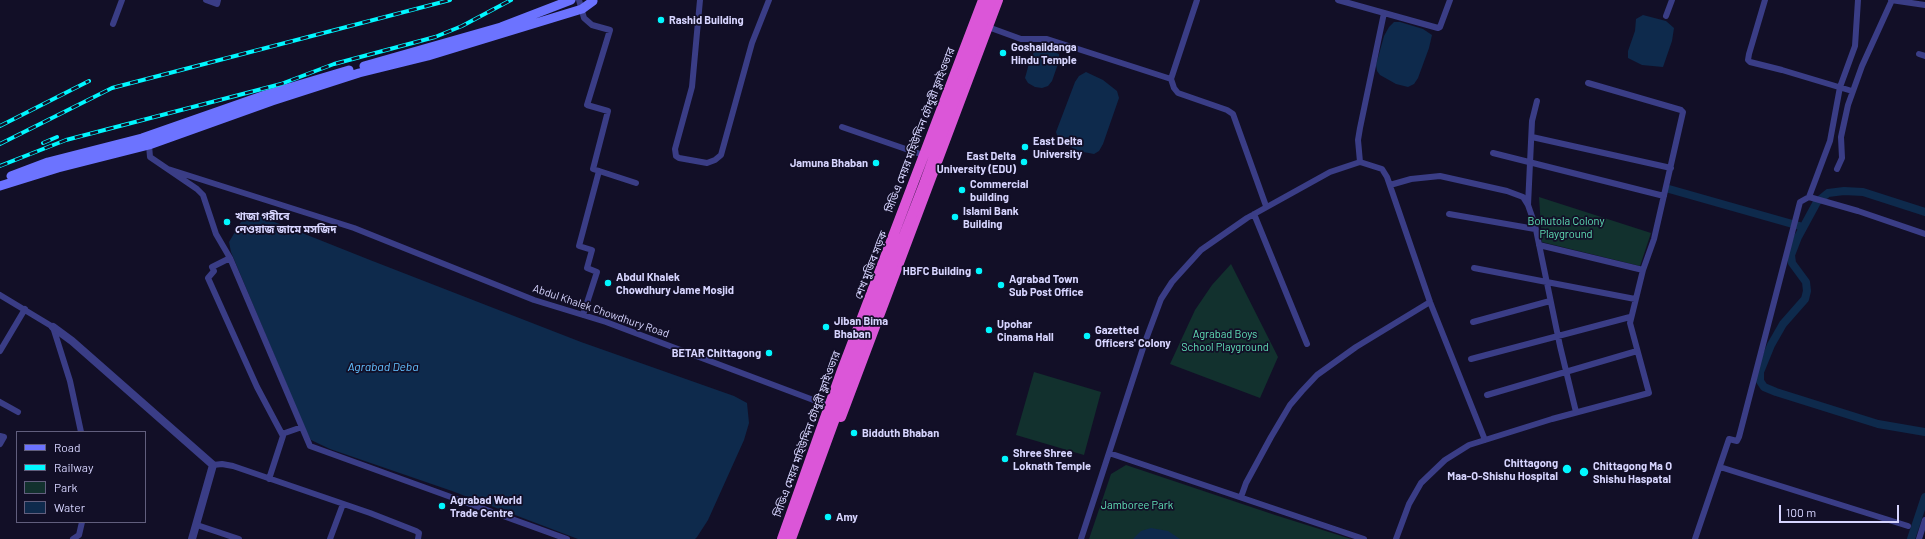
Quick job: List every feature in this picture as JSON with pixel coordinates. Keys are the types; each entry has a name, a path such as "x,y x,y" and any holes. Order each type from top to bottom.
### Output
{"highway":[{"name":"শেখ মুজিব সড়ক","path":"782,539 984,0"},
{"name":"সিডিএ মেয়র মহিউদ্দিন চৌধুরী ফ্লাইওভার","path":"782,539 840,377 984,0"},
{"path":"791,539 868,328 924,184 991,0"},
{"path":"796,539 998,0"}],"main road":[{"path":"0,186 48,162 142,138 265,95 501,26 571,0"},
{"path":"0,180 149,145 358,73 428,56 593,0"}],"street":[{"path":"113,24 122,0"},
{"path":"206,0 217,4 218,0"},
{"path":"700,0 692,87 674,149 676,156 680,158 707,163 715,160 721,155 752,43 769,0"},
{"path":"1197,0 1171,79 1174,88 1178,93 1227,110 1232,114 1266,206"},
{"path":"1343,1 1438,28 1440,27 1450,0"},
{"path":"1666,16 1672,0"},
{"path":"1765,0 1748,60 1750,62 1852,91"},
{"path":"1810,198 1831,137 1840,87 1855,46 1858,0"},
{"path":"1837,169 1842,158 1841,137 1852,91 1891,0 1925,5"},
{"path":"580,5 584,18 592,25 610,30 587,105 608,111 593,169 636,183"},
{"path":"1360,162 1358,140 1384,13"},
{"path":"988,28 1021,38 1046,40 1171,79"},
{"path":"1396,539 1409,504 1421,483 1445,460 1469,445 1576,412 1649,393 1630,323 1630,317 1643,270 1654,239 1683,116 1682,110 1588,83"},
{"path":"1528,205 1532,121 1537,101"},
{"path":"842,127 926,156"},
{"path":"1532,137 1671,168"},
{"path":"149,145 150,157 168,168 203,195 216,234 230,258 310,446 567,539"},
{"path":"1493,153 1664,196"},
{"path":"1081,539 1160,299 1172,282 1201,250 1266,206 1330,172 1360,162 1382,169 1390,185 1430,302 1485,440"},
{"name":"Abdul Khalek Chowdhury Road","path":"168,168 354,228 534,300 583,315 678,348 843,411"},
{"path":"583,315 597,272 587,268 592,250 579,246 599,171"},
{"path":"1390,185 1411,179 1440,176 1518,194 1523,197 1528,205 1539,245 1557,336 1576,412"},
{"path":"1695,539 1729,439 1737,440 1741,432 1800,202 1810,198 1834,204 1925,234"},
{"path":"1254,214 1307,344"},
{"path":"1449,214 1535,229"},
{"path":"1539,245 1643,270"},
{"path":"230,258 212,267 214,271 208,278 257,387 284,439 269,479"},
{"path":"1474,268 1635,299"},
{"path":"0,295 25,309 72,341 213,465 222,464 233,466 343,504 416,531 419,533 418,539"},
{"path":"1473,322 1550,301"},
{"path":"1241,497 1246,483 1290,405 1317,375 1356,347 1430,302"},
{"path":"0,351 25,309"},
{"path":"1471,360 1630,317"},
{"path":"53,327 70,381 81,431"},
{"path":"1486,395 1637,351"},
{"path":"0,402 18,412"},
{"path":"282,434 302,427"},
{"path":"0,436 4,437 0,444"},
{"path":"1109,453 1364,539"},
{"path":"192,539 213,465"},
{"path":"1720,467 1908,526"},
{"path":"330,539 343,504"},
{"path":"1919,539 1925,520"},
{"path":"73,539 79,535 82,523"},
{"path":"197,525 239,539"}],"green space":[{"name":"Bohutola Colony Playground","path":"1539,197 1651,233 1640,266 1542,242"},
{"name":"Agrabad Boys School Playground","path":"1231,264 1278,357 1260,398 1170,364 1195,310 1212,285"},
{"path":"1034,372 1101,392 1084,455 1016,435"},
{"name":"Jamboree Park","path":"1126,465 1351,539 1089,539 1111,474"}],"water":[{"path":"1643,15 1666,21 1674,28 1672,41 1663,67 1642,65 1628,58 1628,51 1635,31 1636,19"},
{"path":"1394,22 1400,22 1423,29 1432,35 1418,78 1414,84 1408,87 1396,84 1380,75 1377,71 1376,65 1384,36"},
{"path":"1039,48 1044,48 1059,54 1059,61 1052,81 1048,86 1042,88 1035,87 1028,83 1025,78 1030,60 1034,52"},
{"path":"1086,72 1103,80 1117,91 1119,98 1103,144 1099,151 1094,154 1078,151 1067,145 1058,138 1056,132 1075,82 1079,76"},
{"name":"Agrabad Deba","path":"249,216 262,217 581,342 734,396 747,403 749,423 744,440 708,520 697,537 695,539 578,539 452,491 330,449 311,440 231,252 229,242 241,222"},
{"path":"1151,528 1168,531 1180,539 1133,539 1141,531"}],"waterway":[{"path":"1669,189 1803,227"},
{"path":"1925,212 1863,192 1844,191 1828,193 1817,202 1798,237 1791,255 1792,263 1806,282 1807,291 1805,299 1783,324 1771,345 1760,372 1760,381 1764,387 1776,392 1878,424 1925,432"},
{"path":"1911,539 1925,497"}],"railway":[{"path":"0,144 112,88 450,0"},
{"path":"0,166 66,140 281,84 334,64 435,37 462,26 511,0"},
{"path":"0,126 89,81"},
{"path":"43,143 57,137"}],"place":[{"name":"Rashid Building","path":"661,20"},
{"name":"Goshaildanga Hindu Temple","path":"1003,53"},
{"name":"East Delta University","path":"1025,147"},
{"name":"East Delta University (EDU)","path":"1024,162"},
{"name":"Jamuna Bhaban","path":"876,163"},
{"name":"Commercial building","path":"962,190"},
{"name":"Islami Bank Building","path":"955,217"},
{"name":"খাজা গরীবে নেওয়াজ জামে মসজিদ","path":"227,222"},
{"name":"HBFC Building","path":"979,271"},
{"name":"Abdul Khalek Chowdhury Jame Mosjid","path":"608,283"},
{"name":"Agrabad Town Sub Post Office","path":"1001,285"},
{"name":"Jiban Bima Bhaban","path":"826,327"},
{"name":"Upohar Cinama Hall","path":"989,330"},
{"name":"Gazetted Officers' Colony","path":"1087,336"},
{"name":"BETAR Chittagong","path":"769,353"},
{"name":"Bidduth Bhaban","path":"854,433"},
{"name":"Shree Shree Loknath Temple","path":"1005,459"},
{"name":"Chittagong Maa-O-Shishu Hospital","path":"1567,469"},
{"name":"Chittagong Ma O Shishu Haspatal","path":"1584,472"},
{"name":"Agrabad World Trade Centre","path":"442,506"},
{"name":"Amy","path":"828,517"}]}
